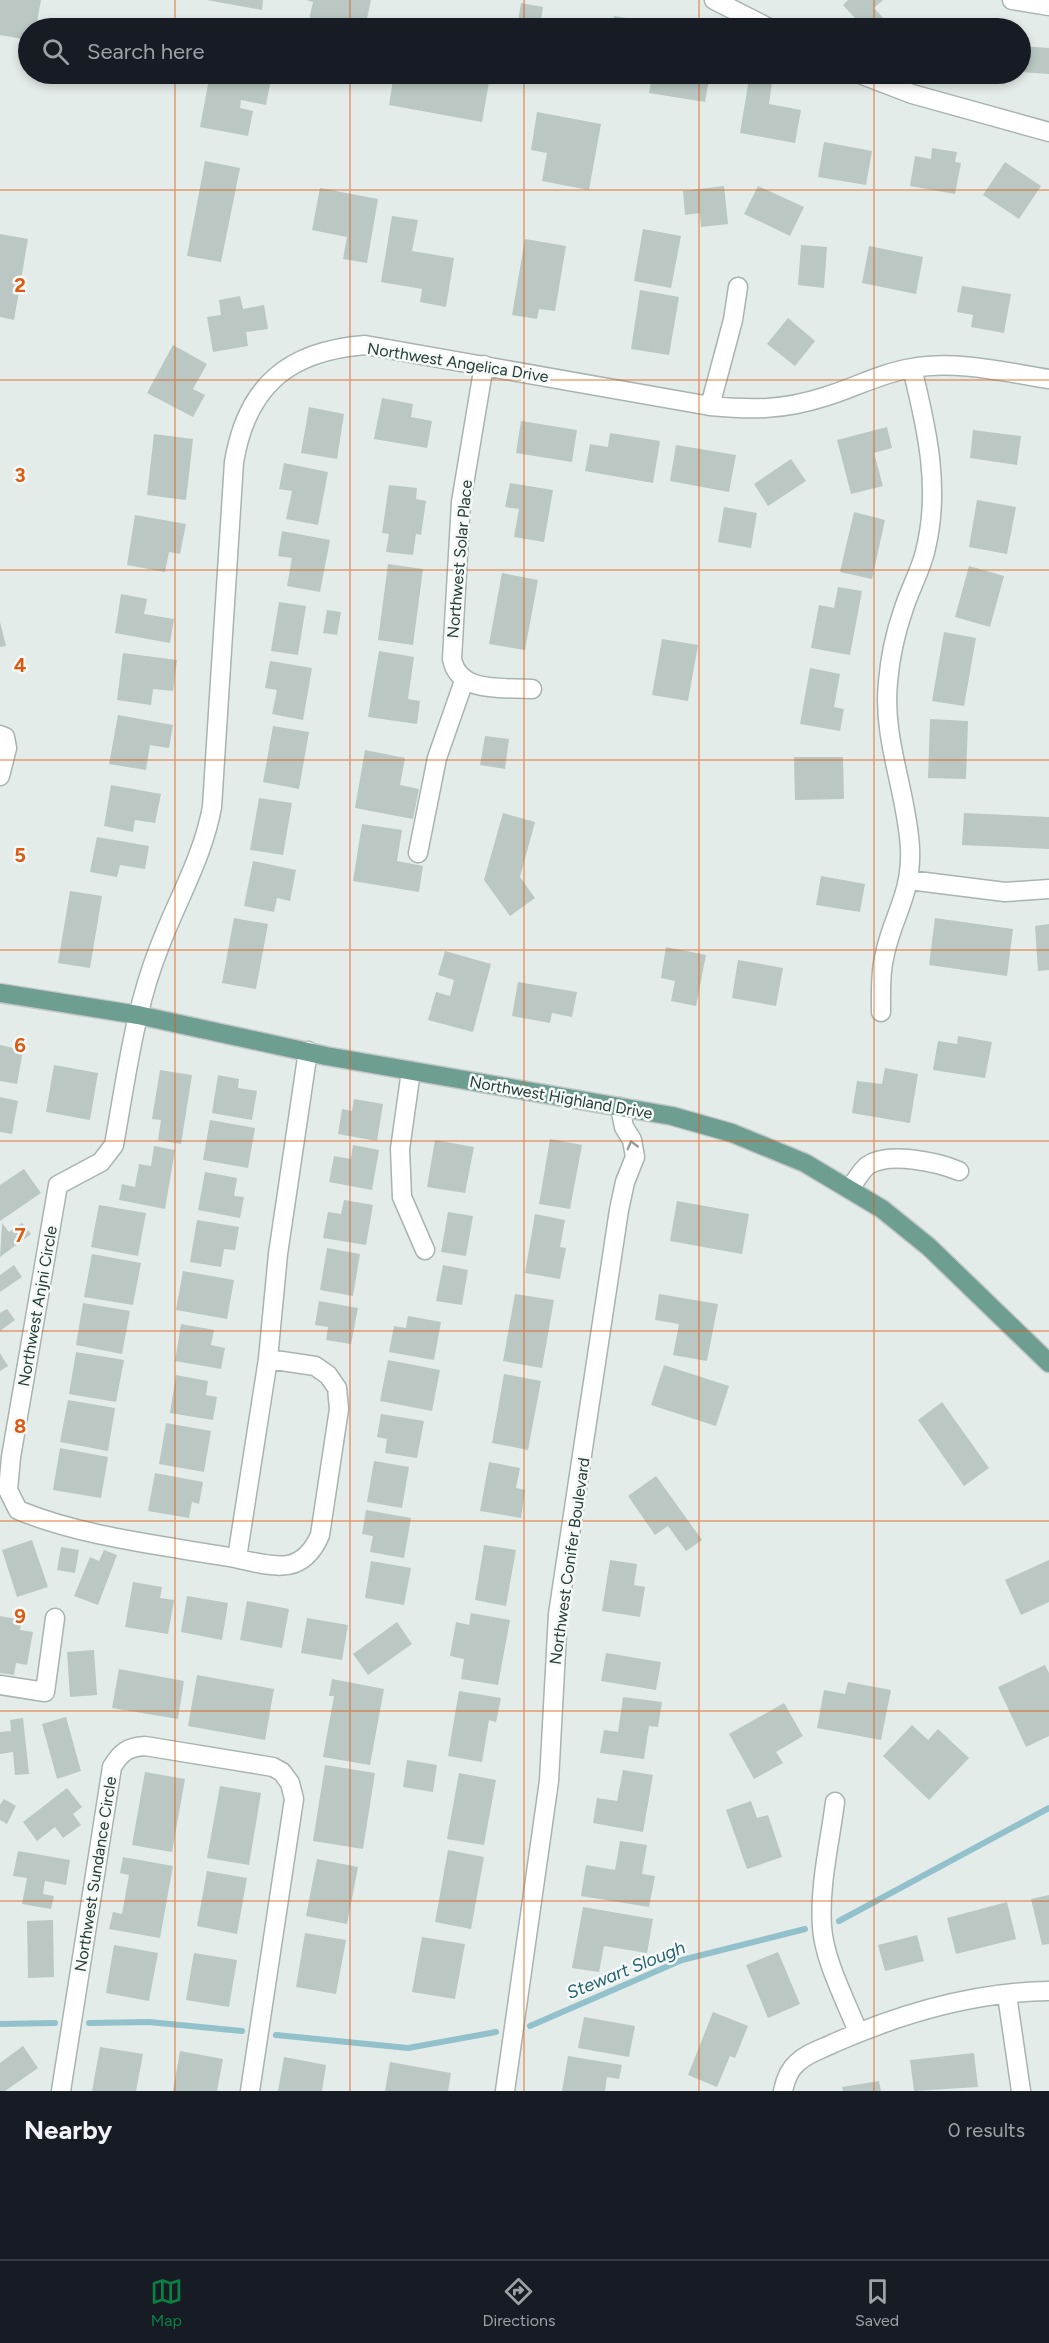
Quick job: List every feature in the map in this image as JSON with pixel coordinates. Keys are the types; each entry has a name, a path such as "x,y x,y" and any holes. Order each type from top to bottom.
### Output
{"main road":[{"name":"Northwest Highland Drive","path":"0,993 138,1015 411,1071 672,1116 732,1133 805,1162 882,1209 928,1247 1049,1363"}],"street":[{"path":"714,0 749,18"},
{"path":"1012,0 1049,6"},
{"path":"886,84 912,94 1049,132"},
{"path":"710,406 733,320 738,287"},
{"name":"Northwest Angelica Drive","path":"138,1015 158,949 201,853 208,830 212,807 234,462 248,414 263,390 282,371 315,353 334,348 365,345 710,406 757,410 799,404 879,375 912,368 967,367 1049,379"},
{"name":"Northwest Solar Place","path":"464,681 454,668 452,659 461,502 484,365"},
{"path":"880,1012 883,959 906,896 909,880 907,826 890,740 887,712 888,683 894,642 924,555 933,498 926,422 912,368"},
{"path":"418,853 437,758 464,681 487,687 532,688"},
{"path":"0,735 5,737 7,748 0,776"},
{"path":"909,880 1005,892 1049,890"},
{"name":"Northwest Anjni Circle","path":"138,1015 114,1145 101,1162 58,1185 11,1457 8,1490 18,1510 35,1517 129,1540 285,1566 296,1563 316,1545 320,1535 339,1409 337,1388 328,1375 315,1366 268,1359"},
{"path":"237,1558 268,1359 278,1254 308,1051"},
{"path":"411,1071 400,1149 402,1197 425,1250"},
{"name":"Northwest Conifer Boulevard","path":"505,2091 549,1781 558,1614 625,1182 635,1157 632,1140 624,1127 620,1107"},
{"path":"850,1188 867,1166 885,1160 937,1162 959,1171"},
{"path":"0,1685 45,1692 55,1618"},
{"name":"Northwest Sundance Circle","path":"61,2091 112,1767 119,1755 131,1747 145,1746 273,1767 286,1778 293,1793 288,1843 250,2091"},
{"path":"835,1802 822,1900 822,1928 826,1947 858,2032"},
{"path":"783,2091 786,2079 796,2064 805,2056 858,2032 930,2009 1007,1995 1049,1991"},
{"path":"1007,1995 1021,2091"}],"building":[{"path":"0,0 41,0 38,18 18,18 18,38 0,35"},
{"path":"207,0 263,0 262,10"},
{"path":"306,0 371,0 367,18 310,18 313,2"},
{"path":"848,0 883,0 874,8 883,18 855,18 843,5"},
{"path":"521,3 543,7 541,18 519,18"},
{"path":"1031,47 1049,48 1049,74 1031,73"},
{"path":"208,84 270,84 266,105 241,100 240,108 253,111 248,136 200,127"},
{"path":"392,84 489,84 482,122 389,105"},
{"path":"650,84 708,84 705,102 649,93"},
{"path":"748,84 772,84 769,104 801,110 795,143 740,133"},
{"path":"537,112 601,124 589,190 542,181 547,153 531,150"},
{"path":"824,142 872,151 866,185 818,177"},
{"path":"932,148 957,152 955,162 961,163 955,194 910,186 915,156 931,159"},
{"path":"205,161 240,168 221,262 187,256"},
{"path":"1005,162 1041,186 1019,219 983,195"},
{"path":"724,186 728,224 701,227 700,213 685,215 683,191"},
{"path":"758,186 804,207 790,236 744,214"},
{"path":"320,188 378,199 367,263 343,259 347,237 312,230"},
{"path":"392,216 418,220 412,251 454,258 446,307 420,302 422,289 381,282"},
{"path":"643,229 681,236 671,288 634,281"},
{"path":"0,234 28,239 14,320 0,317"},
{"path":"525,239 566,246 555,311 539,309 537,319 512,315"},
{"path":"801,245 827,247 824,288 798,285"},
{"path":"869,246 923,257 916,294 862,283"},
{"path":"962,286 1011,294 1004,333 971,327 973,315 957,312"},
{"path":"640,290 679,297 669,355 631,349"},
{"path":"240,296 243,309 264,305 268,329 246,332 248,346 213,352 207,317 221,315 219,300"},
{"path":"788,318 815,341 795,366 767,344"},
{"path":"173,345 207,364 193,389 205,395 193,417 147,393"},
{"path":"382,398 413,404 411,417 432,421 427,448 374,439"},
{"path":"309,407 344,414 337,459 301,453"},
{"path":"521,421 577,430 572,462 516,453"},
{"path":"887,427 892,448 874,453 883,486 851,494 837,440"},
{"path":"973,430 1021,436 1017,465 970,458"},
{"path":"610,433 660,441 653,483 585,471 590,444 608,447"},
{"path":"154,434 193,439 186,500 147,495"},
{"path":"676,445 736,455 729,492 670,481"},
{"path":"791,459 806,481 768,506 754,484"},
{"path":"284,463 328,472 318,525 286,519 292,491 279,489"},
{"path":"510,483 553,490 544,542 514,537 519,509 505,507"},
{"path":"389,485 417,488 416,499 426,501 421,535 416,534 413,555 386,552 389,534 382,533"},
{"path":"977,500 1016,507 1007,554 969,547"},
{"path":"724,507 757,513 751,548 718,542"},
{"path":"854,512 885,520 872,579 840,572"},
{"path":"135,515 186,524 180,554 169,552 165,572 127,565"},
{"path":"282,531 330,540 320,592 287,586 292,558 278,556"},
{"path":"388,564 423,569 413,645 378,640"},
{"path":"969,566 1004,576 990,627 955,617"},
{"path":"502,573 538,580 525,650 489,644"},
{"path":"838,587 862,591 850,655 811,648 819,605 834,608"},
{"path":"121,594 147,599 144,614 174,619 170,643 115,633"},
{"path":"279,602 306,606 298,655 271,651"},
{"path":"327,610 341,612 337,635 323,633"},
{"path":"0,622 6,646 0,647"},
{"path":"944,632 976,638 964,706 932,701"},
{"path":"662,639 698,645 688,701 652,695"},
{"path":"379,651 414,657 408,699 420,701 417,724 368,717"},
{"path":"123,653 177,660 173,691 153,689 151,705 117,700"},
{"path":"270,661 312,668 303,720 272,714 277,690 265,688"},
{"path":"810,668 840,674 834,707 844,709 840,731 800,724"},
{"path":"118,715 173,725 169,748 150,745 146,770 109,764"},
{"path":"930,719 968,721 966,779 928,778"},
{"path":"273,726 309,732 299,789 263,782"},
{"path":"485,736 509,739 505,769 480,765"},
{"path":"365,750 405,758 400,785 419,789 413,819 355,808"},
{"path":"794,757 843,757 844,799 795,800"},
{"path":"111,785 161,794 155,823 135,820 133,832 104,826"},
{"path":"259,798 292,803 283,855 250,850"},
{"path":"503,813 535,822 520,877 535,898 510,916 484,880"},
{"path":"964,813 1049,817 1049,849 962,845"},
{"path":"362,824 402,830 397,861 423,866 419,892 353,881"},
{"path":"97,837 149,846 145,869 120,865 117,877 90,872"},
{"path":"253,861 296,870 290,901 277,898 274,912 244,906"},
{"path":"821,876 865,884 860,912 816,905"},
{"path":"70,891 102,896 90,968 58,963"},
{"path":"234,918 268,924 256,989 222,983"},
{"path":"935,918 1013,929 1007,976 929,965"},
{"path":"1049,924 1049,970 1038,971 1035,926"},
{"path":"666,947 706,955 696,1006 671,1001 675,981 661,978"},
{"path":"445,951 491,964 473,1032 428,1020 436,992 450,996 454,980 438,975"},
{"path":"738,960 783,968 776,1006 732,998"},
{"path":"518,982 577,992 572,1017 552,1013 550,1023 512,1016"},
{"path":"958,1036 992,1042 985,1078 933,1070 938,1041 957,1044"},
{"path":"0,1045 23,1050 17,1084 0,1081"},
{"path":"54,1065 98,1073 90,1120 46,1112"},
{"path":"885,1068 918,1074 910,1123 852,1113 857,1081 882,1084"},
{"path":"160,1070 192,1075 181,1144 158,1140 161,1120 152,1119"},
{"path":"218,1075 239,1079 238,1088 257,1091 252,1120 212,1113"},
{"path":"0,1097 18,1101 12,1134 0,1132"},
{"path":"354,1099 383,1104 377,1141 338,1134 342,1109 352,1111"},
{"path":"210,1120 255,1128 248,1168 203,1160"},
{"path":"550,1139 582,1145 570,1209 539,1204"},
{"path":"435,1140 474,1147 465,1193 427,1187"},
{"path":"353,1145 379,1150 372,1190 329,1182 334,1156 351,1159"},
{"path":"154,1146 175,1150 165,1209 119,1200 122,1184 135,1187 139,1164 151,1166"},
{"path":"24,1169 41,1193 0,1221 0,1185"},
{"path":"205,1172 237,1178 234,1196 244,1197 240,1218 198,1210"},
{"path":"344,1200 373,1205 366,1245 323,1238 328,1212 341,1214"},
{"path":"677,1201 749,1214 742,1254 670,1241"},
{"path":"99,1205 146,1213 138,1256 91,1247"},
{"path":"448,1212 473,1216 466,1256 441,1252"},
{"path":"535,1214 565,1220 560,1247 566,1248 560,1279 525,1273"},
{"path":"197,1220 239,1227 235,1250 224,1249 221,1267 190,1262"},
{"path":"2,1223 9,1232 22,1223 31,1234 0,1257"},
{"path":"327,1248 360,1254 353,1296 320,1290"},
{"path":"92,1254 141,1263 133,1305 84,1297"},
{"path":"14,1265 22,1277 0,1292 0,1275"},
{"path":"443,1265 468,1270 462,1305 436,1301"},
{"path":"183,1271 234,1280 227,1319 176,1310"},
{"path":"515,1294 554,1300 542,1368 503,1361"},
{"path":"659,1294 718,1304 707,1361 673,1355 679,1324 655,1320"},
{"path":"319,1301 358,1308 351,1344 326,1340 328,1327 315,1325"},
{"path":"83,1303 130,1311 122,1354 76,1345"},
{"path":"7,1309 15,1320 0,1331 0,1313"},
{"path":"408,1316 441,1322 434,1360 389,1352 394,1326 406,1328"},
{"path":"181,1324 214,1330 211,1345 225,1348 221,1369 175,1361"},
{"path":"76,1352 124,1360 116,1402 69,1394"},
{"path":"0,1353 8,1366 0,1371"},
{"path":"388,1360 440,1370 432,1411 380,1401"},
{"path":"664,1365 729,1386 716,1426 651,1405"},
{"path":"504,1374 541,1381 528,1450 492,1443"},
{"path":"176,1375 208,1381 206,1395 217,1397 213,1420 170,1413"},
{"path":"68,1400 115,1408 108,1451 60,1442"},
{"path":"942,1402 989,1468 964,1486 918,1420"},
{"path":"381,1414 424,1421 417,1458 385,1453 387,1439 377,1437"},
{"path":"166,1423 211,1431 204,1472 159,1464"},
{"path":"60,1448 108,1457 101,1498 53,1490"},
{"path":"374,1461 409,1467 402,1508 367,1502"},
{"path":"489,1462 520,1468 516,1488 525,1490 521,1518 480,1511"},
{"path":"155,1473 203,1482 199,1504 192,1502 189,1518 148,1511"},
{"path":"656,1476 702,1540 686,1551 668,1526 655,1535 628,1496"},
{"path":"366,1510 411,1518 404,1558 370,1552 373,1536 362,1534"},
{"path":"32,1540 48,1587 17,1597 2,1550"},
{"path":"484,1545 516,1550 506,1606 475,1600"},
{"path":"61,1547 79,1550 75,1573 57,1570"},
{"path":"104,1550 117,1555 98,1605 74,1596 90,1557 99,1561"},
{"path":"610,1560 637,1564 634,1585 645,1587 640,1617 602,1611"},
{"path":"1049,1560 1049,1602 1021,1615 1005,1580"},
{"path":"371,1561 411,1568 404,1605 365,1598"},
{"path":"133,1582 162,1587 160,1598 174,1600 168,1634 125,1627"},
{"path":"187,1596 228,1603 222,1640 181,1632"},
{"path":"247,1601 289,1609 282,1648 240,1640"},
{"path":"471,1613 510,1620 498,1685 461,1679 464,1659 450,1656 456,1622 469,1625"},
{"path":"0,1616 22,1620 20,1630 33,1632 27,1665 16,1663 14,1675 0,1673"},
{"path":"307,1618 348,1625 342,1660 301,1653"},
{"path":"397,1622 412,1644 368,1675 353,1654"},
{"path":"94,1650 97,1695 70,1697 67,1652"},
{"path":"606,1653 661,1662 656,1690 601,1681"},
{"path":"1045,1665 1049,1673 1049,1736 1026,1747 998,1687"},
{"path":"119,1669 184,1681 178,1719 112,1708"},
{"path":"197,1675 274,1689 265,1740 188,1726"},
{"path":"332,1679 384,1689 370,1765 323,1757 334,1696 329,1696"},
{"path":"848,1682 891,1690 881,1740 817,1728 824,1690 845,1694"},
{"path":"459,1691 501,1698 496,1722 489,1720 482,1762 448,1756"},
{"path":"623,1697 662,1702 658,1727 649,1726 644,1759 600,1753 604,1730 618,1732"},
{"path":"784,1703 803,1736 776,1752 783,1763 754,1779 729,1734"},
{"path":"66,1717 81,1771 57,1779 42,1724"},
{"path":"23,1718 29,1774 15,1775 13,1752 0,1754 0,1732 11,1731 10,1720"},
{"path":"912,1725 928,1740 938,1729 969,1758 929,1800 883,1756"},
{"path":"407,1760 437,1765 433,1792 403,1787"},
{"path":"325,1765 375,1773 363,1849 313,1841"},
{"path":"623,1770 653,1775 643,1832 593,1823 597,1798 617,1801"},
{"path":"145,1772 185,1779 172,1852 132,1845"},
{"path":"459,1773 496,1780 484,1845 447,1839"},
{"path":"220,1786 261,1793 249,1865 207,1858"},
{"path":"67,1788 82,1807 73,1814 81,1825 63,1838 55,1827 37,1841 23,1822"},
{"path":"4,1799 16,1806 7,1824 0,1820 0,1805"},
{"path":"751,1801 757,1818 768,1815 782,1857 747,1869 726,1810"},
{"path":"620,1841 647,1845 642,1874 655,1876 649,1907 581,1896 586,1865 615,1870"},
{"path":"448,1850 484,1857 471,1929 435,1922"},
{"path":"18,1851 70,1860 66,1885 45,1881 43,1894 54,1896 51,1909 22,1904 27,1878 13,1876"},
{"path":"123,1857 173,1866 160,1938 109,1929 113,1912 122,1914 129,1875 120,1873"},
{"path":"317,1859 358,1867 347,1924 306,1916"},
{"path":"207,1871 247,1878 237,1934 197,1926"},
{"path":"1049,1895 1049,1944 1042,1945 1031,1899"},
{"path":"1007,1902 1016,1939 956,1954 947,1918"},
{"path":"583,1907 653,1919 647,1953 604,1946 599,1972 572,1968"},
{"path":"53,1920 54,1977 28,1978 27,1921"},
{"path":"305,1933 346,1940 336,1994 296,1987"},
{"path":"917,1935 924,1961 885,1971 878,1945"},
{"path":"422,1937 465,1944 455,1999 412,1992"},
{"path":"114,1945 158,1953 149,2001 106,1993"},
{"path":"778,1952 800,2004 768,2018 746,1965"},
{"path":"194,1953 237,1960 229,2007 186,2000"},
{"path":"713,2012 748,2026 735,2058 730,2056 717,2087 688,2075"},
{"path":"584,2017 635,2026 629,2057 578,2048"},
{"path":"23,2046 38,2068 5,2091 0,2091 0,2063"},
{"path":"100,2047 143,2054 136,2091 92,2091"},
{"path":"180,2051 223,2059 217,2091 173,2091"},
{"path":"974,2053 978,2087 914,2091 910,2060"},
{"path":"568,2056 622,2065 619,2079 607,2077 605,2091 562,2091"},
{"path":"284,2057 326,2065 322,2091 278,2091"},
{"path":"390,2062 451,2073 448,2091 385,2091"},
{"path":"879,2081 881,2091 843,2091 842,2087"}],"waterway":[{"name":"Stewart Slough","path":"839,1921 1049,1808"},
{"name":"Stewart Slough","path":"530,2026 682,1960 805,1929"},
{"name":"Stewart Slough","path":"89,2023 149,2022 242,2031"},
{"name":"Stewart Slough","path":"0,2024 55,2023"},
{"name":"Stewart Slough","path":"276,2035 408,2048 496,2032"}]}
